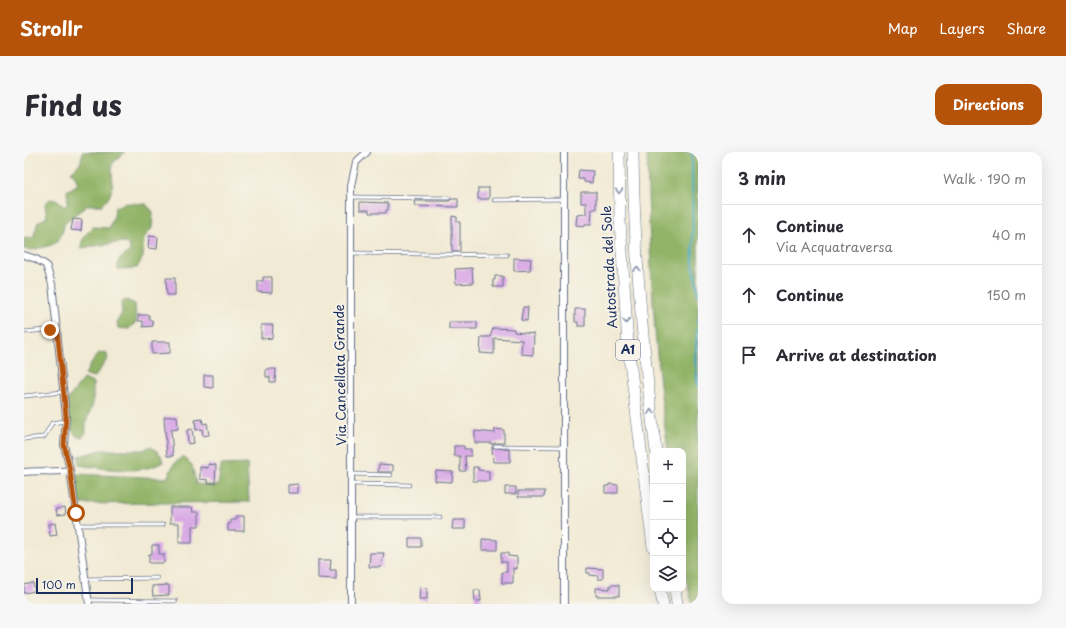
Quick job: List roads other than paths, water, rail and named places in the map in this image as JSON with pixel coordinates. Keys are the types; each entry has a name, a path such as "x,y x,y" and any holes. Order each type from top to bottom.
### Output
{"highway":[{"name":"Autostrada del Sole","path":"619,152 620,221 628,345 650,523"},
{"name":"Autostrada del Sole","path":"633,152 634,222 642,345 656,448"},
{"path":"661,592 663,604"},
{"path":"675,592 677,604"}],"street":[{"name":"Via Cancellata Grande","path":"351,604 352,474 350,197 353,168 359,157 366,152"},
{"path":"564,152 564,604"},
{"path":"24,255 42,262 48,268 52,284 64,392 66,421 64,445 70,470 89,602"},
{"path":"24,472 42,470 58,472 70,470"}],"lane":[{"path":"350,197 449,198"},
{"path":"494,200 565,199"},
{"path":"350,253 507,255"},
{"path":"24,332 57,329"},
{"path":"24,396 64,392"},
{"path":"24,439 44,437 52,423 66,421"},
{"path":"495,446 564,447"},
{"path":"352,474 391,475"},
{"path":"352,484 409,485"},
{"path":"351,517 440,517"},
{"path":"78,525 163,525"},
{"path":"86,578 157,578"},
{"path":"89,602 176,601"}],"waterway":[{"path":"692,152 693,263 698,295"},
{"path":"698,319 695,360 698,387"}]}
